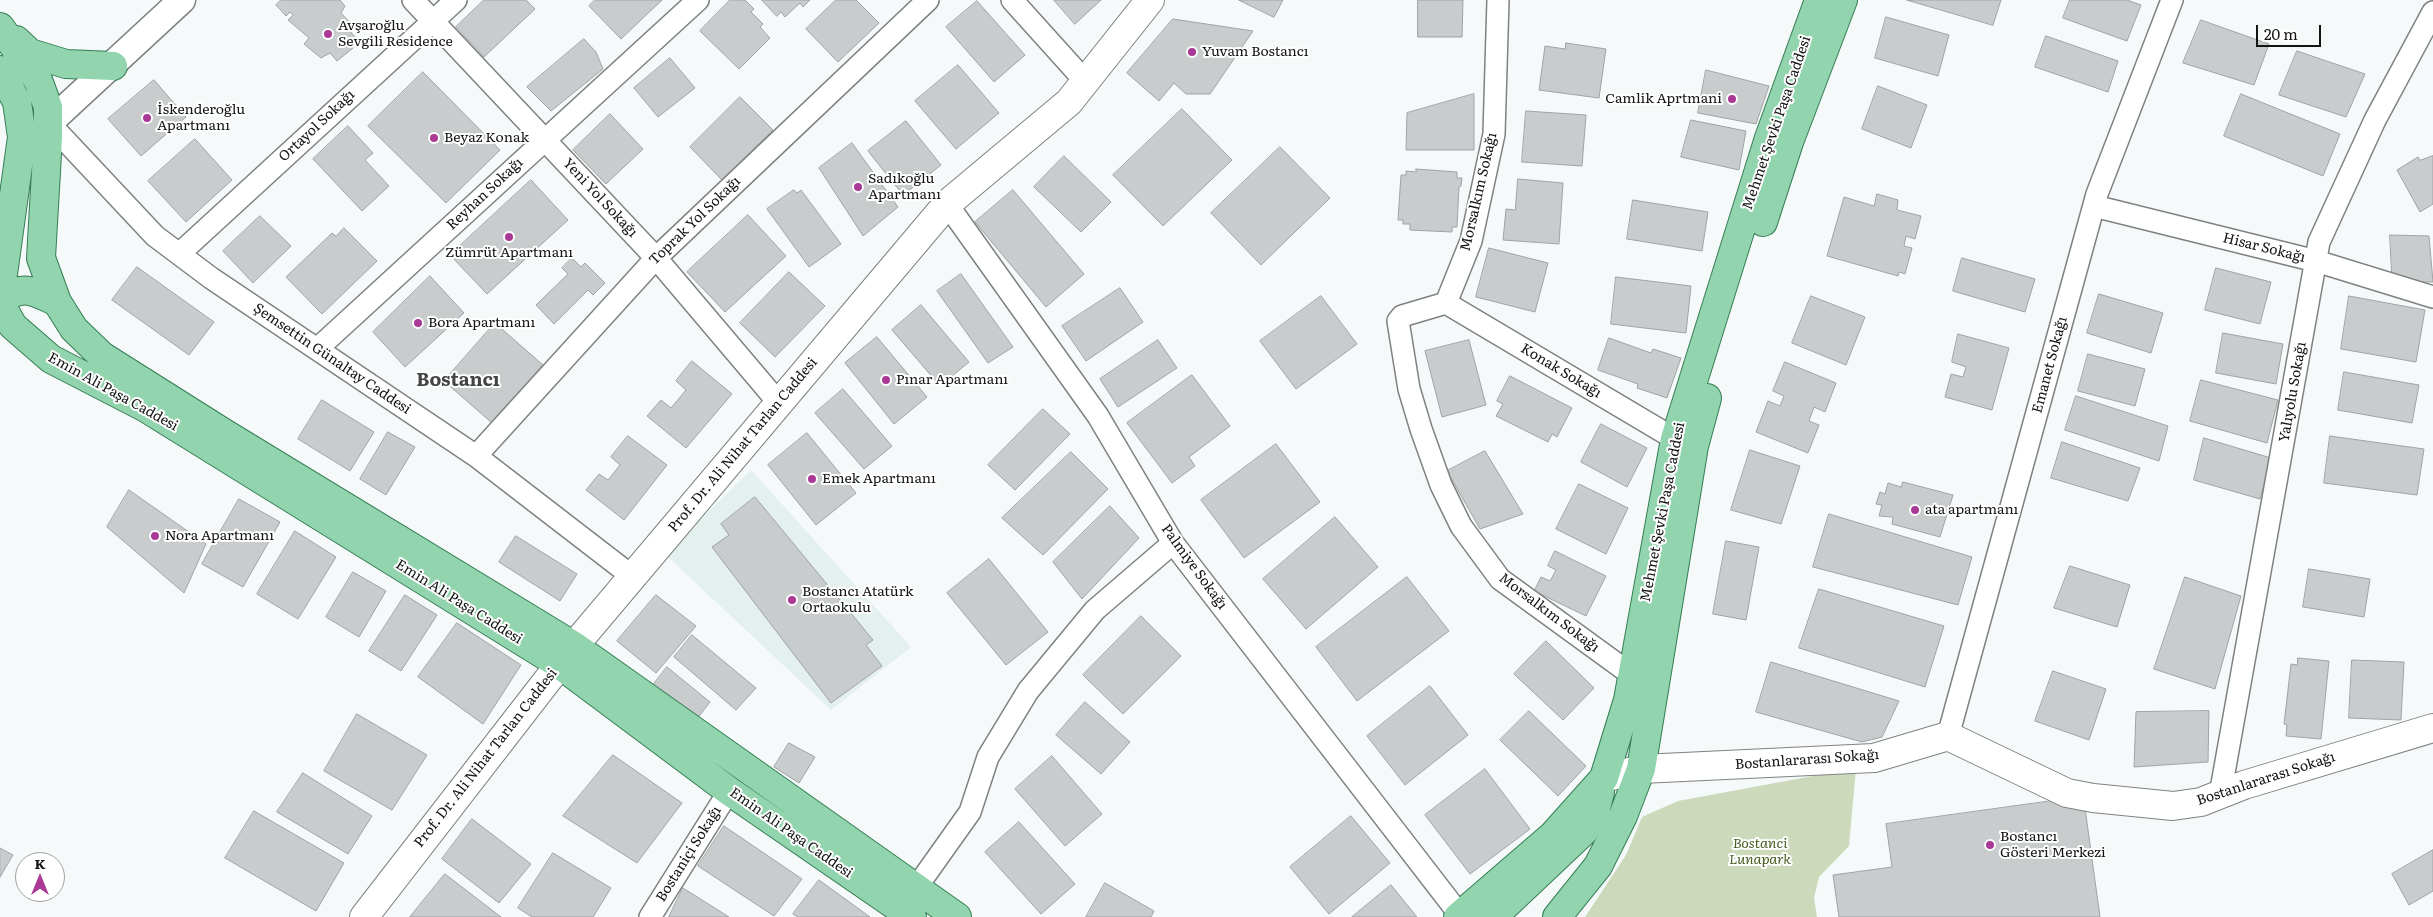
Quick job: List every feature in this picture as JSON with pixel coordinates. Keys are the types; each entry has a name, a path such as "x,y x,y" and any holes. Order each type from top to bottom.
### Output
{"main road":[{"name":"Prof. Dr. Ali Nihat Tarlan Caddesi","path":"364,917 567,655 778,402 947,204 1069,102 1150,0"},
{"name":"Mehmet Şevki Paşa Caddesi","path":"1459,916 1553,835 1604,778 1619,734 1632,675 1675,439 1769,138 1819,0"},
{"name":"Mehmet Şevki Paşa Caddesi","path":"1557,917 1598,866 1624,816 1641,769 1694,446 1722,343 1740,288 1789,142 1843,0"},
{"path":"0,25 30,53 66,64 113,66"},
{"path":"0,25 41,86 48,107 49,123 41,258 57,302"},
{"path":"0,70 17,102 22,127 22,147 0,296"},
{"path":"0,302 13,291 27,290 57,302"},
{"name":"Emin Ali Paşa Caddesi","path":"0,302 13,326 51,359 146,408 567,655 729,791 910,916"},
{"name":"Emin Ali Paşa Caddesi","path":"57,302 74,329 102,356 567,655 957,917"},
{"name":"Bostanlararası Sokağı","path":"1604,778 1641,769 1874,758 1948,736 2067,793 2092,798 2173,806 2201,802 2244,785 2433,728"},
{"path":"1493,917 1584,831 1595,812 1604,778"}],"street":[{"path":"22,147 113,66 182,0"},
{"name":"Yeni Yol Sokağı","path":"413,0 656,258 778,402"},
{"name":"Ortayol Sokağı","path":"179,254 456,0"},
{"name":"Reyhan Sokağı","path":"317,349 698,0"},
{"name":"Toprak Yol Sokağı","path":"476,456 656,258 928,0"},
{"path":"1012,0 1085,81"},
{"name":"Morsalkım Sokağı","path":"1498,0 1494,134 1470,241 1446,304 1402,316 1398,321 1409,389 1421,430 1441,485 1461,526 1500,579 1632,675"},
{"name":"Emanet Sokağı","path":"1948,736 2094,206 2172,0"},
{"name":"Yalıyolu Sokağı","path":"2220,795 2319,242 2376,120 2433,12"},
{"name":"Şemsettin Günaltay Caddesi","path":"49,123 155,236 317,349 476,456 633,577"},
{"name":"Palmiye Sokağı","path":"947,204 1098,416 1173,542 1459,916"},
{"name":"Hisar Sokağı","path":"2094,206 2316,261 2433,297"},
{"name":"Konak Sokağı","path":"1446,304 1675,439"},
{"path":"910,916 916,888 970,812 988,757 1028,691 1094,610 1173,542"},
{"name":"Bostaniçi Sokağı","path":"650,917 729,791"}],"shaded area":[{"name":"Bostancı Atatürk Ortaokulu","path":"751,470 911,647 831,710 665,554"}],"green space":[{"name":"Bostanci Lunapark","path":"1856,768 1849,846 1819,877 1814,898 1817,917 1585,917 1626,855 1642,817 1678,801"}],"building":[{"name":"Avşaroğlu Sevgili Residence","path":"281,0 340,0 345,6 341,13 353,26 349,30 356,38 349,43 353,48 337,61 330,53 321,58 304,44 309,38 288,20 293,15 290,12 286,16 276,5"},
{"path":"484,0 526,0 535,9 484,57 456,27"},
{"path":"595,0 662,0 621,39 589,6"},
{"path":"730,0 745,0 754,9 751,12 763,24 760,27 770,38 739,69 700,31"},
{"path":"762,0 810,0 803,7 800,3 785,17 781,12 777,16"},
{"path":"836,0 856,0 879,23 838,62 806,29"},
{"path":"1054,0 1101,0 1075,24"},
{"path":"1239,0 1283,0 1274,17"},
{"path":"1418,0 1463,0 1462,37 1418,37"},
{"path":"1907,0 2001,0 1993,25"},
{"path":"2070,0 2127,0 2141,5 2127,41 2063,18"},
{"path":"977,1 1025,55 994,82 946,27"},
{"path":"1886,17 1949,35 1938,76 1875,58"},
{"name":"Yuvam Bostancı","path":"1173,19 1253,31 1210,94 1186,94 1174,83 1159,101 1127,73"},
{"path":"2201,20 2269,44 2254,85 2183,63"},
{"path":"2046,36 2118,61 2108,92 2035,67"},
{"path":"584,39 596,52 603,69 551,111 527,87"},
{"path":"1566,43 1606,49 1599,98 1539,90 1545,46 1565,49"},
{"path":"2297,51 2365,74 2346,117 2279,95"},
{"path":"670,58 695,88 658,117 634,88"},
{"path":"958,65 999,113 956,149 915,101"},
{"name":"Camlik Aprtmani","path":"1706,70 1769,86 1756,124 1698,113"},
{"name":"Beyaz Konak","path":"423,72 500,150 446,203 368,126"},
{"name":"İskenderoğlu Apartmanı","path":"154,80 186,117 141,156 108,119"},
{"path":"1878,86 1927,105 1911,148 1862,129"},
{"path":"1474,94 1474,150 1406,150 1407,113"},
{"path":"2241,94 2340,134 2323,176 2224,136"},
{"path":"740,97 773,130 722,180 690,147"},
{"path":"1182,109 1232,160 1163,226 1113,175"},
{"path":"1526,111 1586,115 1582,166 1522,162"},
{"path":"610,114 643,149 606,184 573,150"},
{"path":"1691,120 1746,131 1739,170 1681,157"},
{"path":"906,121 941,165 903,195 868,151"},
{"path":"348,126 373,153 365,160 389,186 362,211 313,159"},
{"path":"195,139 232,180 186,222 148,181"},
{"name":"Sadıkoğlu Apartmanı","path":"852,143 898,207 863,236 819,168"},
{"path":"1280,147 1330,198 1261,265 1211,213"},
{"path":"1064,156 1111,202 1081,232 1034,187"},
{"path":"2433,156 2433,204 2420,212 2397,170 2418,157 2420,160"},
{"path":"1416,169 1457,172 1457,178 1462,178 1461,186 1459,187 1457,227 1452,227 1452,232 1410,230 1410,224 1403,224 1403,220 1398,220 1401,175 1406,175 1406,171 1416,172"},
{"path":"1518,179 1563,183 1559,244 1503,240 1506,209 1515,210"},
{"name":"Zümrüt Apartmanı","path":"531,180 568,220 487,294 450,255"},
{"path":"794,190 797,193 801,190 841,244 809,267 767,209"},
{"path":"1013,190 1084,274 1046,307 975,222"},
{"path":"1877,194 1898,200 1897,210 1921,216 1915,239 1906,236 1904,246 1912,248 1905,274 1899,272 1898,276 1827,256 1844,197 1874,206"},
{"path":"1633,200 1708,212 1702,251 1627,239"},
{"path":"748,215 786,256 725,312 687,272"},
{"path":"260,216 291,246 253,283 223,251"},
{"path":"344,228 377,261 322,314 286,277 332,233 336,236"},
{"path":"2390,235 2429,236 2433,282 2405,282 2392,274"},
{"path":"1489,248 1548,263 1535,312 1476,297"},
{"path":"572,258 581,267 585,263 605,283 593,295 588,290 554,324 536,305 568,274 562,268"},
{"path":"1962,258 2035,279 2025,312 1953,291"},
{"path":"137,267 214,322 189,355 112,300"},
{"path":"2216,268 2271,282 2260,324 2205,310"},
{"path":"789,272 825,306 775,357 740,323"},
{"path":"961,274 1013,347 988,363 937,291"},
{"name":"Bora Apartmanı","path":"430,276 464,313 405,367 373,332"},
{"path":"1616,277 1691,286 1686,333 1611,324"},
{"path":"1120,288 1143,322 1086,361 1062,326"},
{"path":"2099,294 2163,313 2151,353 2087,333"},
{"path":"1321,296 1357,344 1296,389 1260,341"},
{"path":"1811,296 1865,317 1846,365 1792,343"},
{"path":"2349,296 2425,310 2416,362 2341,349"},
{"path":"921,305 969,362 940,386 892,330"},
{"path":"495,323 543,365 492,423 444,381"},
{"path":"2223,333 2283,344 2276,384 2216,373"},
{"path":"1958,334 2009,348 1992,410 1945,397 1951,374 1963,377 1966,367 1952,362"},
{"name":"Pınar Apartmanı","path":"877,337 927,397 894,424 845,363"},
{"path":"1609,338 1651,353 1653,349 1681,358 1667,398 1637,388 1638,384 1598,370"},
{"path":"1158,340 1177,368 1118,407 1100,379"},
{"path":"1469,340 1486,405 1442,417 1425,351"},
{"path":"2088,354 2145,369 2135,406 2078,391"},
{"path":"692,361 732,394 686,448 647,416 661,400 671,408 686,390 676,381"},
{"path":"1785,362 1836,383 1825,412 1814,407 1809,421 1819,425 1808,453 1756,432 1768,401 1780,406 1784,396 1773,391"},
{"path":"2344,372 2419,385 2412,423 2338,410"},
{"path":"1192,375 1230,426 1189,457 1195,466 1172,483 1127,423"},
{"path":"1510,376 1572,408 1557,437 1552,434 1548,442 1496,416 1503,404 1497,401"},
{"path":"2201,380 2278,400 2267,443 2190,421"},
{"path":"843,389 892,446 864,469 815,413"},
{"path":"2076,396 2168,426 2159,461 2065,430"},
{"path":"322,400 374,432 350,471 298,439"},
{"path":"1043,409 1070,434 1015,490 988,465"},
{"path":"1601,424 1647,448 1627,487 1581,462"},
{"path":"388,432 415,447 386,495 360,479"},
{"name":"Emek Apartmanı","path":"807,433 856,493 816,525 768,465"},
{"path":"628,436 667,465 624,520 586,490 599,474 608,480 620,465 611,457"},
{"path":"2330,436 2424,449 2417,495 2324,483"},
{"path":"2204,438 2271,458 2260,499 2194,480"},
{"path":"2062,442 2140,468 2128,501 2051,478"},
{"path":"1276,444 1320,502 1244,558 1201,500"},
{"path":"1750,450 1800,466 1781,524 1731,510"},
{"path":"1485,451 1523,514 1480,529 1447,471"},
{"path":"1071,452 1108,489 1043,555 1002,518"},
{"name":"ata apartmanı","path":"1903,482 1953,495 1940,537 1892,524 1893,517 1879,516 1882,505 1876,504 1880,492 1885,494 1888,483 1901,487"},
{"path":"1579,484 1628,508 1606,554 1556,529"},
{"name":"Nora Apartmanı","path":"129,490 206,544 184,593 107,527"},
{"path":"755,497 873,640 866,645 882,666 831,703 712,547 729,535 721,524"},
{"path":"239,499 280,522 243,587 202,564"},
{"path":"1110,506 1139,538 1082,599 1053,562"},
{"path":"1829,514 1972,557 1958,605 1813,567"},
{"path":"1335,517 1378,567 1306,629 1263,579"},
{"path":"295,531 336,557 298,619 257,594"},
{"path":"516,536 577,574 560,601 499,562"},
{"path":"1726,541 1759,547 1746,620 1713,614"},
{"path":"1555,551 1606,576 1586,616 1534,591 1541,577 1550,581 1556,570 1548,566"},
{"path":"989,559 1048,632 1006,665 947,593"},
{"path":"2070,566 2130,585 2117,627 2054,608"},
{"path":"2309,569 2370,579 2364,617 2303,607"},
{"path":"353,572 386,591 359,637 326,617"},
{"path":"1407,577 1449,631 1357,701 1316,647"},
{"path":"2185,577 2241,596 2215,689 2154,669"},
{"path":"1819,589 1944,626 1925,687 1799,648"},
{"path":"405,595 437,615 401,671 369,651"},
{"path":"656,595 696,626 656,673 617,641"},
{"path":"1141,616 1181,656 1123,714 1083,675"},
{"path":"457,623 521,665 483,724 418,677"},
{"path":"692,635 756,688 736,710 674,657"},
{"path":"1546,641 1594,688 1563,720 1514,674"},
{"path":"2298,658 2329,661 2321,739 2286,736 2287,725 2284,724 2291,664 2297,665"},
{"path":"2352,660 2404,662 2401,720 2349,718"},
{"path":"1771,662 1899,701 1882,737 1862,742 1756,712"},
{"path":"667,667 710,702 696,720 653,685"},
{"path":"2053,671 2106,689 2089,740 2035,721"},
{"path":"1430,686 1468,735 1405,785 1367,736"},
{"path":"1085,702 1130,742 1101,774 1056,735"},
{"path":"1529,711 1586,766 1558,796 1500,740"},
{"path":"2209,711 2208,762 2134,767 2136,712"},
{"path":"357,714 427,755 392,810 324,771"},
{"path":"789,743 815,757 799,783 774,767"},
{"path":"613,755 682,803 637,863 563,816"},
{"path":"1052,756 1102,814 1065,846 1015,789"},
{"path":"1485,769 1530,829 1470,874 1425,815"},
{"path":"303,773 372,816 348,854 277,812"},
{"name":"Bostancı Gösteri Merkezi","path":"2065,799 2085,808 2100,917 1839,917 1833,875 1892,867 1886,824"},
{"path":"254,811 344,863 316,911 225,858"},
{"path":"1351,816 1390,863 1329,914 1290,867"},
{"path":"472,819 531,864 499,903 442,859"},
{"path":"1019,822 1075,884 1041,914 985,852"},
{"path":"724,826 802,879 774,916 698,866"},
{"path":"0,848 13,855 0,877"},
{"path":"2433,850 2433,891 2409,905 2392,874"},
{"path":"553,853 611,888 593,917 532,917 518,908"},
{"path":"445,874 501,917 410,917"},
{"path":"819,880 870,917 798,917 793,914"},
{"path":"1105,883 1154,911 1151,917 1086,917"},
{"path":"1391,885 1417,917 1352,917"},
{"path":"683,888 729,917 669,917"}],"place":[{"name":"Avşaroğlu Sevgili Residence","path":"328,34"},
{"name":"Yuvam Bostancı","path":"1192,52"},
{"name":"Camlik Aprtmani","path":"1732,99"},
{"name":"İskenderoğlu Apartmanı","path":"147,118"},
{"name":"Beyaz Konak","path":"434,138"},
{"name":"Sadıkoğlu Apartmanı","path":"858,187"},
{"name":"Zümrüt Apartmanı","path":"509,237"},
{"name":"Bora Apartmanı","path":"418,323"},
{"name":"Pınar Apartmanı","path":"886,380"},
{"name":"Emek Apartmanı","path":"812,479"},
{"name":"ata apartmanı","path":"1915,510"},
{"name":"Nora Apartmanı","path":"155,536"},
{"name":"Bostancı Atatürk Ortaokulu","path":"792,600"},
{"name":"Bostancı Gösteri Merkezi","path":"1990,845"}],"district":[{"name":"Bostancı","path":"458,380"}]}
